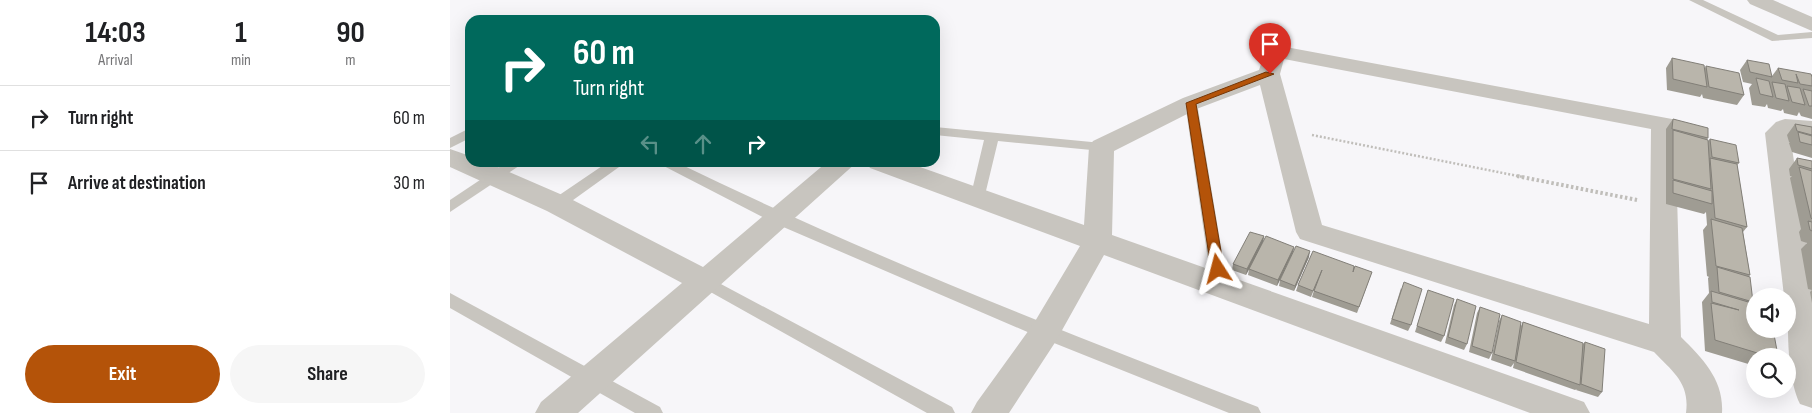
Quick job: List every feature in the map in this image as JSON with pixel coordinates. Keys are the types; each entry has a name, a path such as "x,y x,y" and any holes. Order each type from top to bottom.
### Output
{"street":[{"path":"1757,0 1812,25"},
{"path":"1665,342 1663,124 1276,51 1270,74 1310,232 1665,342 1697,374 1707,399 1704,413"},
{"path":"989,413 1045,332 1097,242 1102,147 1191,103 1270,74"},
{"path":"1812,129 1785,126 1777,133 1812,394"},
{"path":"450,157 465,160"},
{"path":"553,413 838,167"},
{"path":"891,167 1220,288 1572,413"},
{"path":"508,169 557,204 704,281"}],"lane":[{"path":"1694,0 1776,39 1812,36"},
{"path":"1191,103 1220,288"},
{"path":"940,131 1102,147"},
{"path":"450,144 465,135"},
{"path":"977,199 992,136"},
{"path":"557,204 612,167"},
{"path":"673,167 779,219 1045,332 1251,413"},
{"path":"450,207 508,169"},
{"path":"704,281 945,413"},
{"path":"450,300 653,413"}],"path":[{"path":"1285,130 1664,205"}],"building":[{"path":"1672,58 1704,65 1707,87 1673,79"},
{"path":"1747,60 1769,64 1772,77 1750,72"},
{"path":"1706,66 1739,73 1744,95 1709,87"},
{"path":"1778,68 1811,74 1812,86 1800,84 1796,74 1798,83 1782,80"},
{"path":"1756,78 1769,81 1773,97 1760,94"},
{"path":"1772,82 1785,84 1789,101 1776,98"},
{"path":"1787,86 1800,88 1805,105 1792,102"},
{"path":"1803,89 1812,91 1812,106 1809,106"},
{"path":"1673,119 1708,128 1708,138 1672,129"},
{"path":"1795,124 1812,127 1812,135 1797,131"},
{"path":"1673,130 1708,140 1711,189 1673,179"},
{"path":"1798,132 1812,136 1812,145 1800,142"},
{"path":"1710,139 1736,145 1739,163 1712,157"},
{"path":"1710,158 1737,164 1747,227 1715,218"},
{"path":"1797,158 1812,161 1812,169 1798,165"},
{"path":"1799,167 1812,171 1812,219 1811,218"},
{"path":"1673,180 1712,191 1712,204 1673,193"},
{"path":"1711,219 1742,228 1750,275 1716,266"},
{"path":"1808,221 1812,222 1812,231 1810,230"},
{"path":"1250,232 1264,236 1247,269 1233,264"},
{"path":"1266,236 1294,247 1278,280 1249,269"},
{"path":"1296,246 1310,251 1295,286 1280,280"},
{"path":"1313,251 1354,266 1353,272 1355,266 1372,272 1359,307 1314,291 1322,270 1313,291 1298,285"},
{"path":"1717,267 1750,277 1751,288 1746,288 1746,300 1719,292"},
{"path":"1404,282 1422,289 1411,325 1392,319"},
{"path":"1428,290 1454,299 1444,336 1417,326"},
{"path":"1711,291 1746,301 1746,338 1775,338 1777,348 1746,348 1746,350 1715,340 1711,303 1739,310 1712,302"},
{"path":"1457,299 1476,306 1467,344 1448,337"},
{"path":"1480,307 1500,314 1492,353 1472,346"},
{"path":"1502,315 1521,322 1515,361 1494,354"},
{"path":"1523,322 1583,343 1580,385 1516,362"},
{"path":"1585,342 1605,349 1602,392 1581,384"}],"route":[{"path":"1218,269 1191,103 1270,74"}]}
